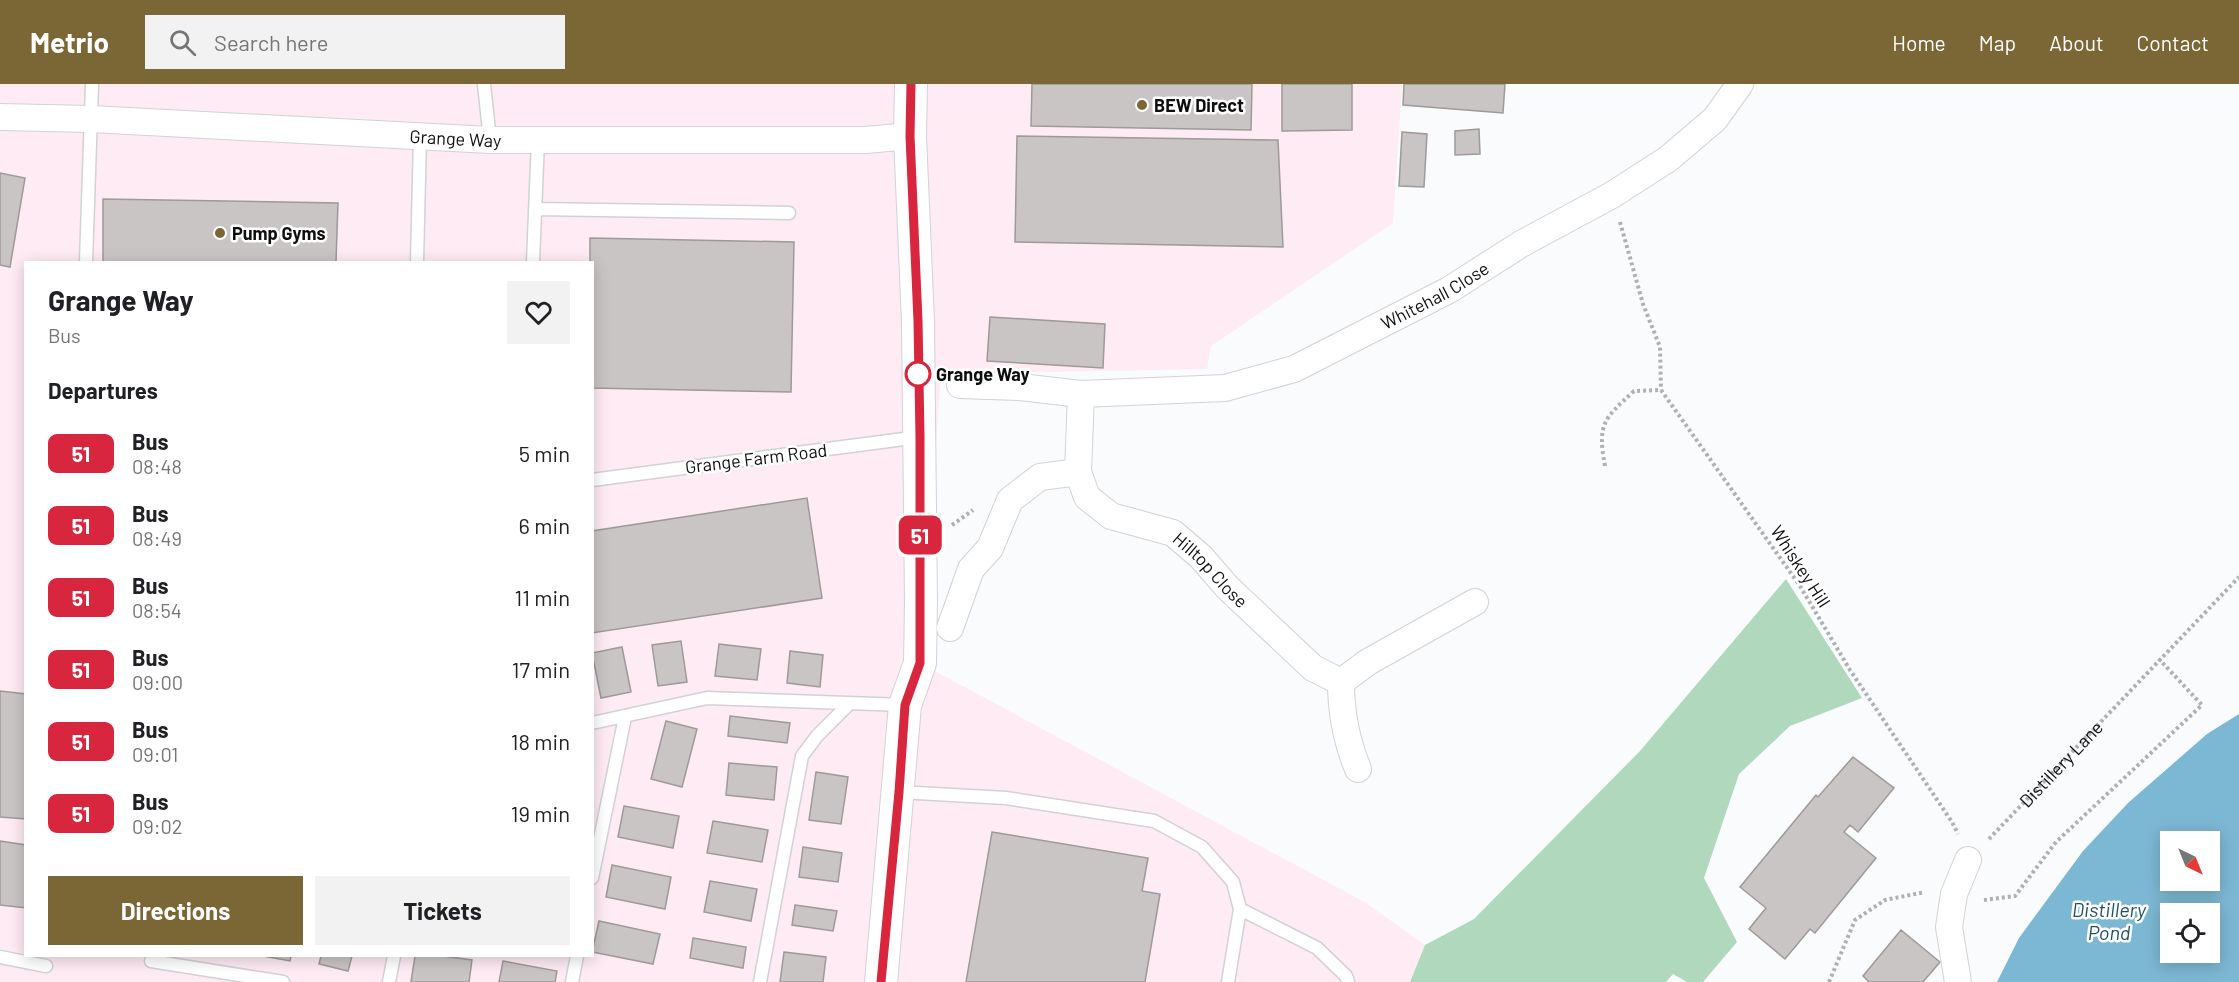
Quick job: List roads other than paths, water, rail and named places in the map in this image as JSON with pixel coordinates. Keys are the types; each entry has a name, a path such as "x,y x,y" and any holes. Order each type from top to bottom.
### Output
{"street":[{"path":"882,982 905,705 920,663 920,437 918,321 910,136 911,84"},
{"name":"Whitehall Close","path":"960,385 1020,387 1081,394 1225,388 1294,369 1449,290 1521,244 1612,195 1668,159 1714,118 1740,84"},
{"name":"Grange Way","path":"0,117 92,119 490,140 866,140 910,136"},
{"path":"950,628 971,569 990,548 1010,500 1040,477 1078,472 1081,394"},
{"name":"Hilltop Close","path":"1078,472 1087,497 1111,516 1173,533 1201,557 1228,588 1313,668 1341,682"},
{"path":"1358,769 1349,746 1341,707 1341,682 1368,662 1475,602"},
{"path":"1959,982 1949,927 1954,894 1968,860"}],"lane":[{"path":"86,261 92,84"},
{"path":"484,84 490,140"},
{"path":"417,261 420,137"},
{"path":"533,261 538,140"},
{"path":"535,209 789,213"},
{"name":"Grange Farm Road","path":"594,480 920,437"},
{"path":"594,723 707,698 905,705"},
{"path":"760,982 801,756 849,704"},
{"path":"594,868 624,717"},
{"path":"899,792 1006,798 1155,820 1202,847 1233,882 1240,909 1228,982"},
{"path":"1240,909 1317,948 1346,976 1348,982"},
{"path":"0,957 46,966"},
{"path":"389,982 394,957"},
{"path":"572,982 577,957"},
{"path":"151,961 283,982"}],"water":[{"name":"Distillery Pond","path":"2239,714 2239,982 1997,982 2019,938 2083,851 2128,803 2207,734"}],"place":[{"name":"BEW Direct","path":"1142,105"},
{"name":"Pump Gyms","path":"220,233"},
{"name":"Grange Way","path":"918,374"}]}
